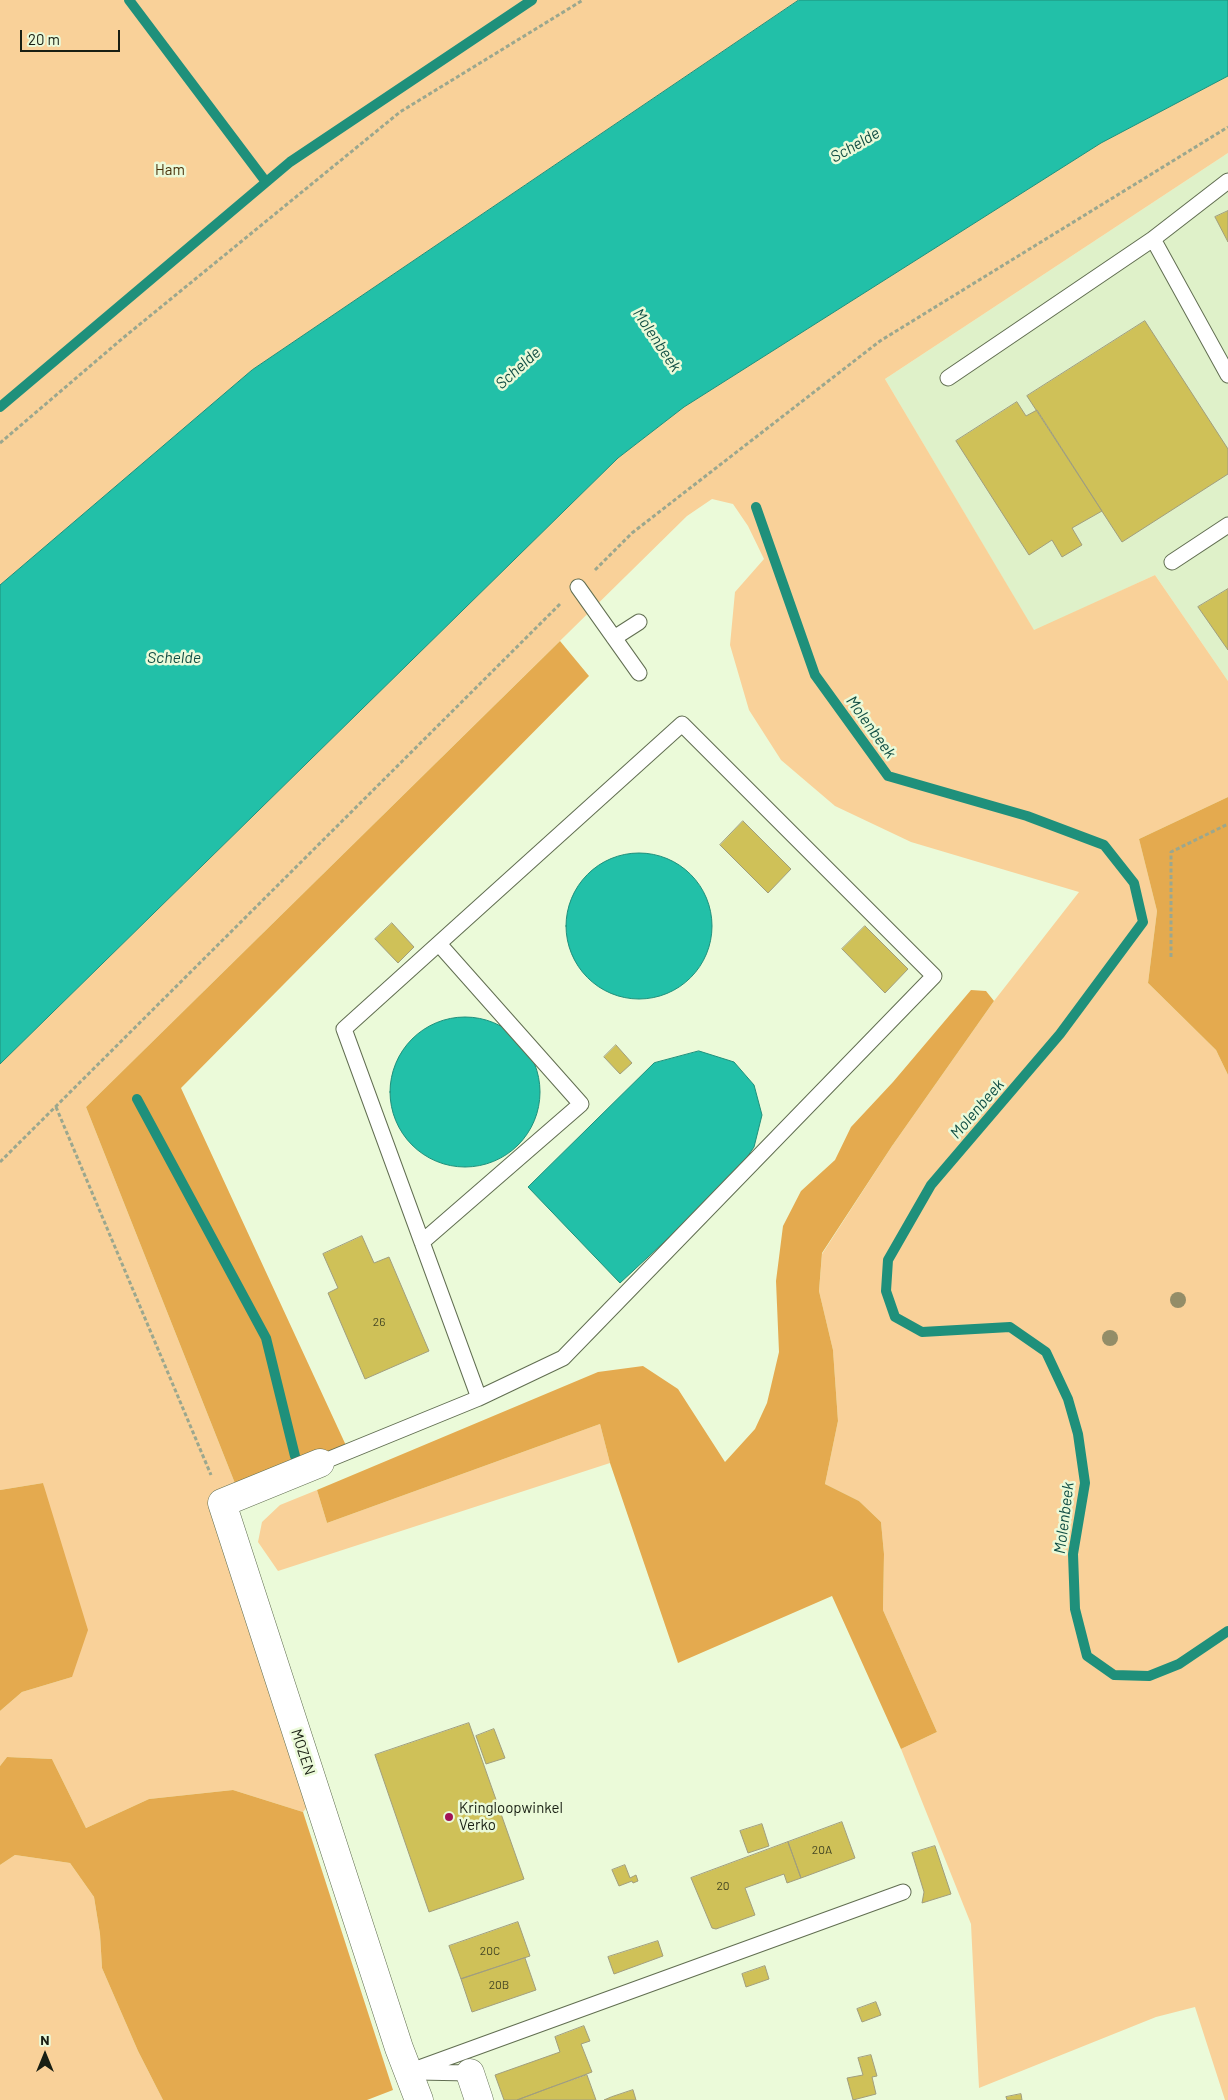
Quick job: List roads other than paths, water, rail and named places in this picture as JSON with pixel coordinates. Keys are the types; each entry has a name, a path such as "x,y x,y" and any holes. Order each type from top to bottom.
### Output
{"street":[{"name":"MOZEN","path":"320,1463 222,1503 408,2072 419,2100"},
{"path":"470,2074 479,2100"}],"lane":[{"path":"948,378 1153,239 1228,182"},
{"path":"1153,239 1228,375"},
{"path":"1172,562 1228,525"},
{"path":"578,586 639,673"},
{"path":"614,638 639,622"},
{"path":"320,1463 478,1398 563,1358 934,976 682,724 344,1029 478,1398"},
{"path":"422,1242 581,1104 439,944"},
{"path":"408,2072 903,1892"},
{"path":"408,2072 470,2074"}],"water":[{"name":"Schelde","path":"799,0 1228,0 1228,76 1101,143 684,407 618,458 0,1064 0,585 252,370"},
{"path":"639,853 653,854 667,859 680,865 691,874 700,885 706,898 711,912 711,940 706,954 700,967 691,978 680,987 667,993 653,998 639,999 625,998 611,993 598,987 587,978 578,967 572,954 567,940 566,926 567,912 572,898 578,885 587,874 598,865 611,859 625,854"},
{"path":"465,1017 480,1018 494,1022 507,1029 518,1039 528,1050 535,1063 539,1077 539,1107 535,1121 528,1134 518,1145 507,1155 494,1162 480,1166 465,1167 450,1166 436,1162 423,1155 412,1145 402,1134 395,1121 391,1107 390,1092 391,1077 395,1063 402,1050 412,1039 423,1029 436,1022 450,1018"},
{"path":"699,1051 734,1062 754,1085 762,1115 754,1147 732,1179 620,1283 528,1187 654,1063"}],"waterway":[{"path":"129,0 266,182"},
{"path":"0,407 290,162 532,0"},
{"name":"Molenbeek","path":"756,507 815,675 888,776 1027,816 1104,845 1134,883 1143,922 1060,1034 931,1185 888,1260 886,1291 895,1317 922,1332 1010,1327 1046,1352 1068,1399 1078,1434 1085,1483 1073,1554 1075,1609 1087,1656 1114,1675 1149,1676 1179,1664 1228,1631"},
{"path":"137,1099 266,1338 295,1456"}],"place":[{"name":"Kringloopwinkel Verko","path":"449,1817"}],"park label":[{"name":"Ham","path":"170,170"}]}
